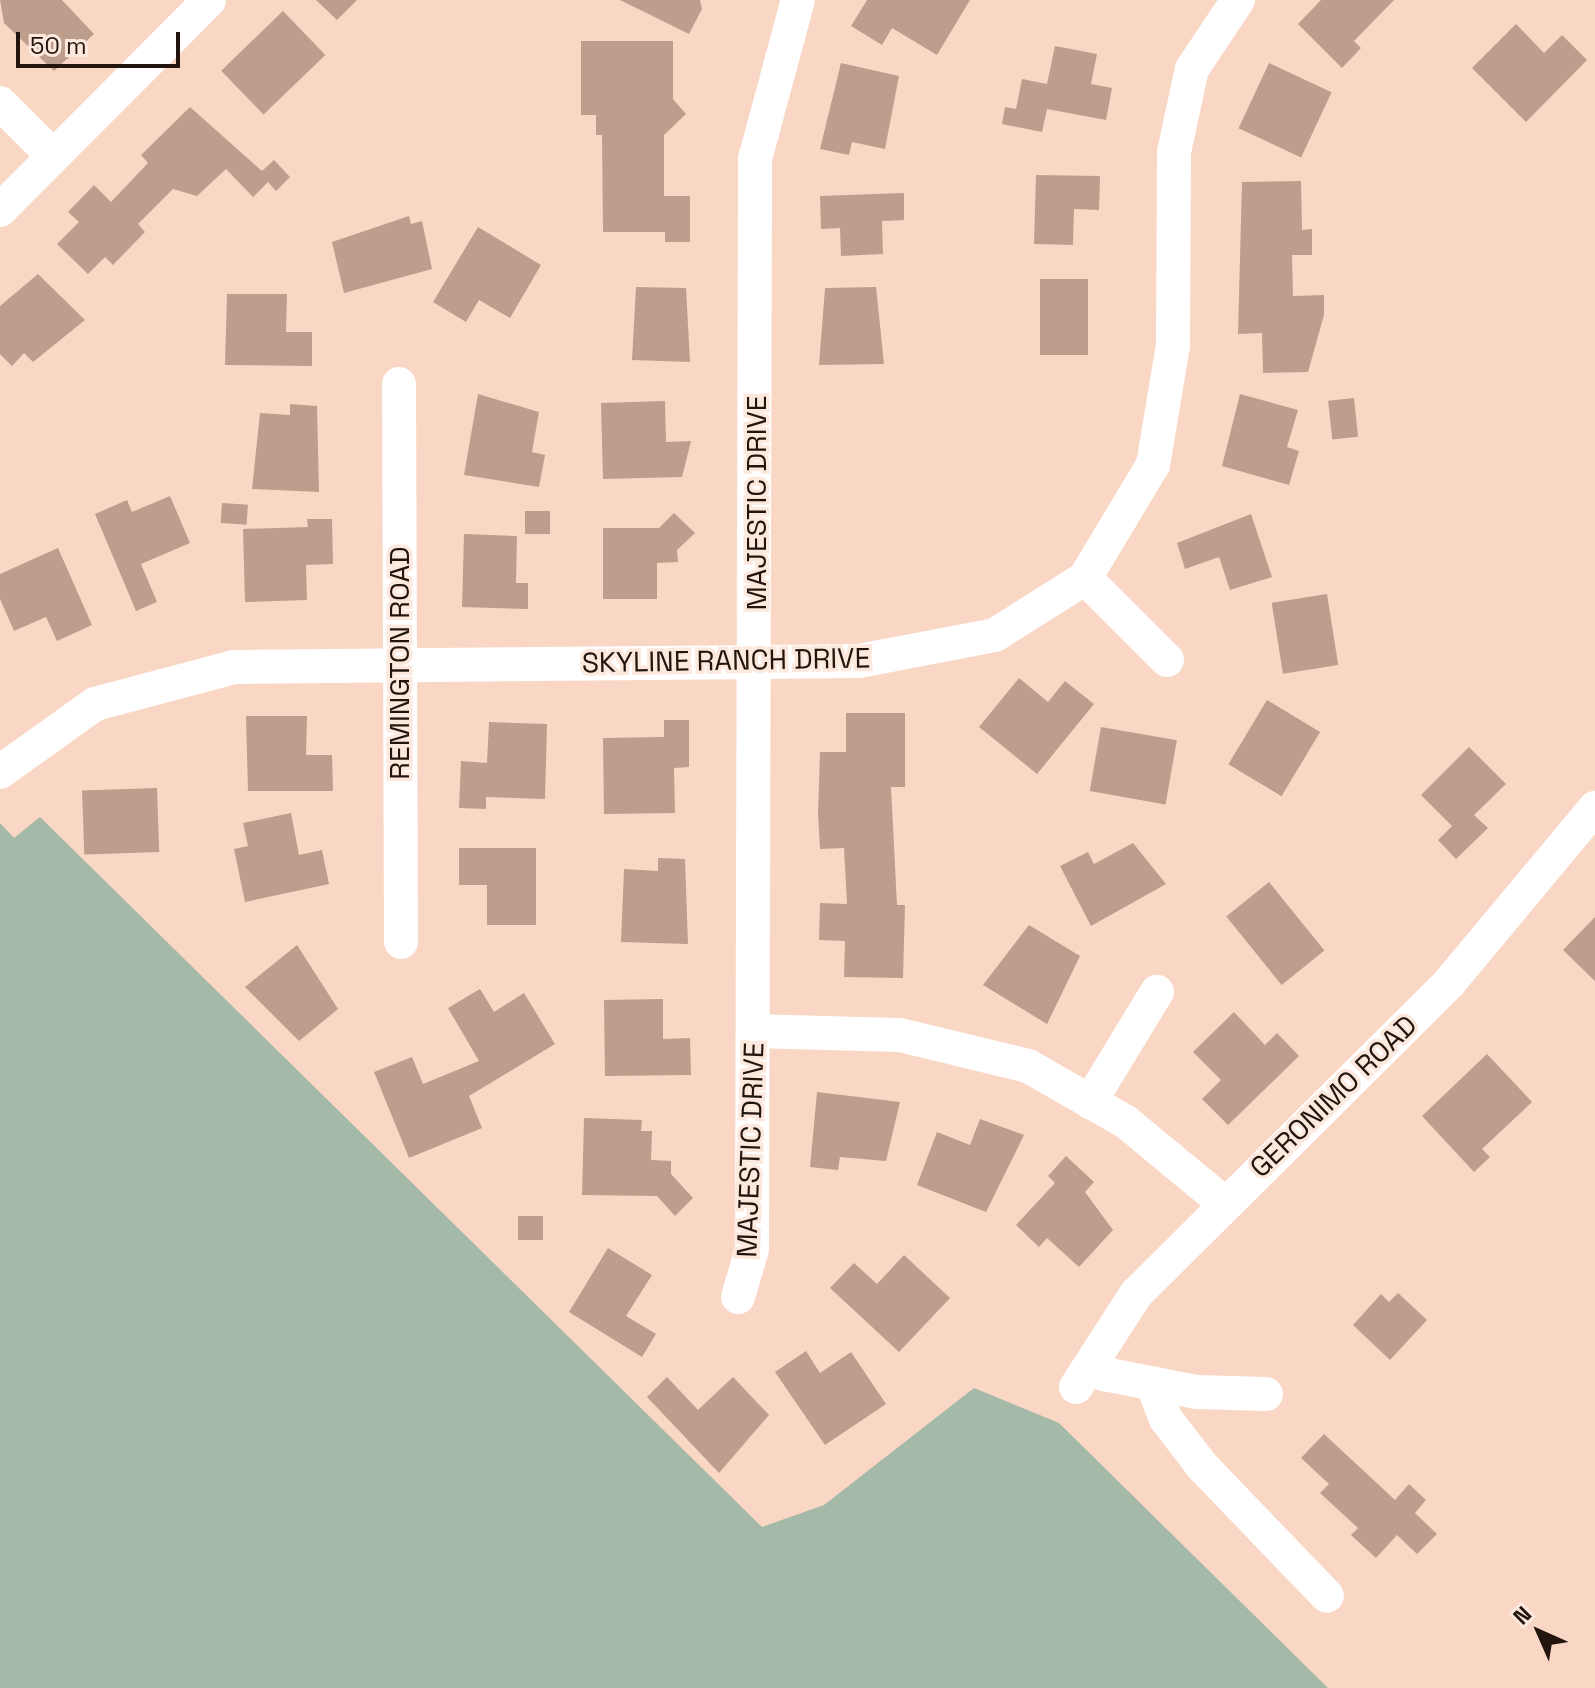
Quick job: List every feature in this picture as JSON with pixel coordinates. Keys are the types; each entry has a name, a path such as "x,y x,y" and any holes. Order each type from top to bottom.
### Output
{"street":[{"path":"0,210 209,0"},
{"name":"MAJESTIC DRIVE","path":"738,1297 752,1249 755,159 798,0"},
{"name":"SKYLINE RANCH DRIVE","path":"0,772 95,704 234,667 859,661 995,635 1085,578 1153,465 1173,346 1174,152 1192,69 1238,0"},
{"path":"0,103 53,156"},
{"name":"REMINGTON ROAD","path":"399,384 401,942"},
{"path":"1085,578 1167,660"},
{"name":"GERONIMO ROAD","path":"1076,1387 1136,1294 1224,1203 1449,983 1595,808"},
{"path":"1090,1102 1157,992"},
{"path":"754,1031 900,1035 1028,1066 1090,1102 1224,1203"},
{"path":"1096,1357 1104,1374 1152,1383 1266,1394"},
{"path":"1152,1383 1166,1419 1202,1466 1327,1596"}],"green space":[{"path":"40,817 762,1527 824,1505 974,1388 1059,1423 1328,1688 0,1688 0,823 14,838"}],"building":[{"path":"0,0 62,0 94,34 54,71 4,23"},
{"path":"316,0 357,0 337,20"},
{"path":"620,0 700,0 702,9 689,34"},
{"path":"867,0 970,0 937,55 892,28 882,45 851,26"},
{"path":"1321,0 1394,0 1354,41 1361,48 1342,68 1298,24"},
{"path":"283,11 325,55 264,115 221,71"},
{"path":"1516,24 1544,53 1562,35 1587,60 1526,122 1472,68"},
{"path":"581,41 673,41 673,99 686,114 664,135 664,196 690,196 690,242 665,242 665,232 603,232 602,135 596,135 596,115 581,115"},
{"path":"1055,46 1097,54 1091,84 1112,88 1106,120 1047,109 1042,132 1002,124 1005,107 1016,109 1022,79 1047,84"},
{"path":"841,63 899,76 885,149 852,142 849,155 820,149"},
{"path":"1269,63 1332,92 1301,157 1239,128"},
{"path":"190,107 262,171 274,160 290,177 276,191 268,182 253,197 226,169 197,196 173,189 138,224 145,232 113,265 105,257 88,274 57,244 79,222 68,212 94,185 111,202 148,163 141,155"},
{"path":"1036,175 1100,176 1099,210 1074,209 1073,245 1034,244"},
{"path":"1301,181 1302,230 1312,229 1312,255 1292,255 1293,296 1324,295 1324,315 1308,372 1263,373 1262,333 1238,334 1242,182"},
{"path":"904,193 904,220 882,221 883,254 841,256 840,228 821,229 820,196"},
{"path":"409,216 411,224 422,221 432,269 344,293 332,242"},
{"path":"478,227 541,265 510,318 479,300 466,322 433,302"},
{"path":"38,274 85,320 33,362 24,353 12,366 0,354 0,306"},
{"path":"1040,279 1088,279 1088,355 1040,355"},
{"path":"636,287 686,288 690,362 632,360"},
{"path":"876,287 884,364 819,365 825,288"},
{"path":"227,294 287,294 286,332 312,332 312,366 225,365"},
{"path":"478,394 539,412 532,452 545,455 539,487 464,475"},
{"path":"1240,394 1298,410 1287,447 1299,451 1289,485 1222,466"},
{"path":"1354,398 1358,437 1332,440 1328,401"},
{"path":"665,401 666,442 691,441 682,477 603,479 601,403"},
{"path":"290,404 317,406 319,492 252,489 260,413 290,415"},
{"path":"170,496 190,543 141,564 157,602 136,611 95,514 127,500 132,512"},
{"path":"222,503 248,505 247,525 221,523"},
{"path":"525,511 550,511 550,534 525,534"},
{"path":"674,513 695,533 677,550 678,562 657,563 657,599 603,599 603,528 659,528"},
{"path":"1251,514 1272,577 1230,590 1219,557 1185,569 1177,543"},
{"path":"307,519 332,519 333,564 306,565 307,600 245,602 243,529 308,527"},
{"path":"464,534 517,536 516,583 528,583 528,609 462,607"},
{"path":"58,548 92,625 57,641 46,617 14,631 0,599 0,574"},
{"path":"1327,594 1338,665 1283,674 1272,603"},
{"path":"1019,678 1048,702 1065,681 1094,704 1037,774 979,727"},
{"path":"1267,700 1320,732 1282,796 1228,764"},
{"path":"846,713 905,713 905,787 891,787 897,905 905,905 903,978 844,977 845,941 819,940 820,903 847,904 844,848 820,849 818,814 820,752 846,752"},
{"path":"246,716 307,716 306,755 332,755 333,791 248,791"},
{"path":"664,720 689,720 689,767 674,768 675,813 604,814 603,738 664,737"},
{"path":"489,722 547,724 545,799 486,797 486,809 459,808 461,761 487,763"},
{"path":"1101,727 1177,740 1166,804 1090,791"},
{"path":"1469,747 1506,784 1474,815 1488,828 1456,859 1438,840 1452,826 1421,795"},
{"path":"157,788 159,852 84,855 82,791"},
{"path":"291,813 299,855 322,850 329,884 245,902 234,849 248,846 243,823"},
{"path":"1133,843 1166,884 1091,926 1060,866 1088,852 1094,864"},
{"path":"459,848 536,848 536,925 487,925 487,885 459,885"},
{"path":"658,858 685,859 688,944 621,942 624,869 658,871"},
{"path":"1269,882 1324,950 1282,985 1226,917"},
{"path":"1595,917 1595,981 1563,950"},
{"path":"1029,925 1080,956 1047,1024 983,985"},
{"path":"297,945 338,1009 299,1041 245,987"},
{"path":"480,989 494,1012 524,993 555,1044 469,1096 482,1128 409,1158 374,1072 412,1057 423,1084 479,1061 448,1008"},
{"path":"663,999 663,1039 690,1038 691,1075 605,1076 604,1000"},
{"path":"1234,1012 1265,1045 1277,1033 1299,1056 1228,1125 1202,1099 1221,1080 1193,1052"},
{"path":"1487,1054 1532,1102 1482,1149 1490,1157 1474,1172 1422,1116"},
{"path":"817,1092 900,1102 886,1161 840,1157 838,1170 810,1167"},
{"path":"584,1118 642,1120 641,1131 652,1131 651,1160 671,1161 671,1174 693,1198 675,1216 657,1196 582,1195"},
{"path":"980,1119 1024,1135 986,1212 917,1185 937,1132 970,1145"},
{"path":"1066,1156 1094,1182 1085,1192 1113,1230 1079,1267 1047,1238 1039,1247 1016,1225 1055,1183 1048,1176"},
{"path":"518,1216 543,1216 543,1240 518,1240"},
{"path":"608,1248 652,1275 626,1316 656,1334 642,1357 569,1312"},
{"path":"904,1255 950,1298 899,1352 830,1288 854,1263 877,1284"},
{"path":"1398,1293 1427,1320 1390,1360 1353,1325 1381,1294 1389,1302"},
{"path":"806,1351 820,1373 851,1352 886,1404 825,1445 775,1372"},
{"path":"667,1377 698,1410 733,1377 769,1415 719,1473 647,1397"},
{"path":"1324,1434 1395,1500 1409,1484 1426,1500 1415,1513 1437,1534 1417,1554 1397,1535 1376,1558 1351,1535 1358,1528 1320,1493 1329,1484 1301,1458"}]}
